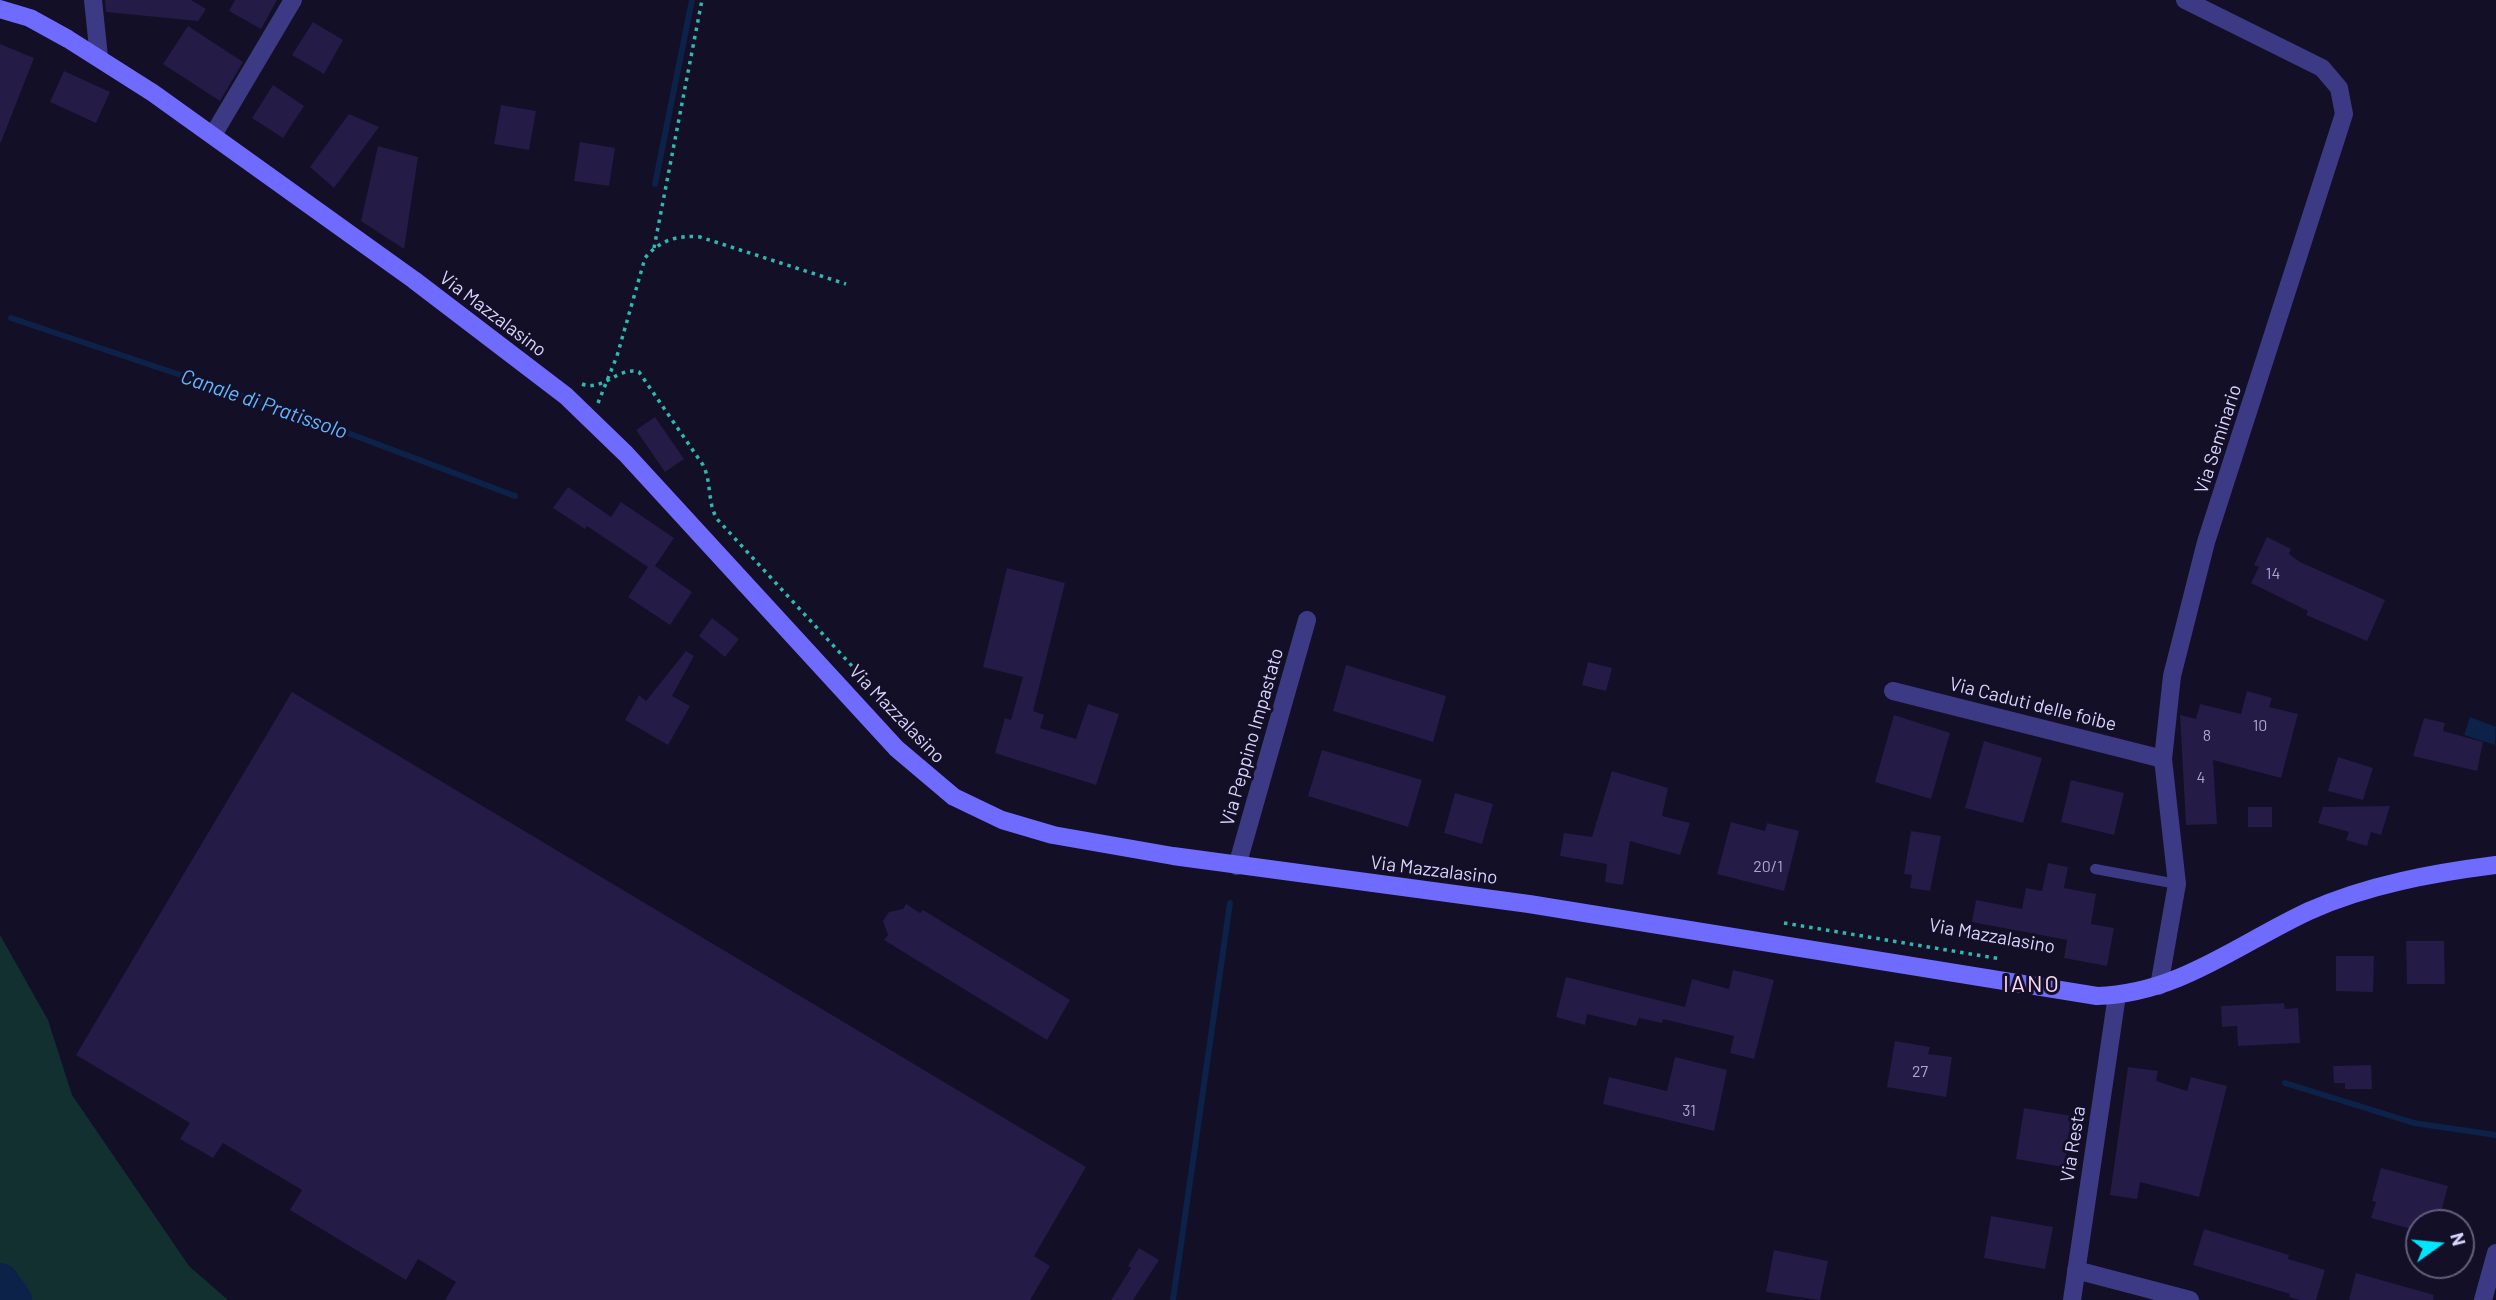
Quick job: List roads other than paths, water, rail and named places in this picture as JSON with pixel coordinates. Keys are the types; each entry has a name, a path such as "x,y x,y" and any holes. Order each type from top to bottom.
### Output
{"main road":[{"name":"Via Mazzalasino","path":"0,9 30,18 99,57 213,135 414,280 590,416 896,748 954,797 1002,820 1053,835 1237,866 1529,904 2097,996 2117,995 2160,986 2216,962 2308,912 2350,895 2409,880 2496,865"}],"street":[{"path":"93,0 99,57"},
{"path":"213,135 293,0"},
{"name":"Via Seminario","path":"2160,986 2177,884 2163,758 2167,703 2195,581 2344,114 2339,88 2322,68 2185,0"},
{"name":"Via Peppino Impastato","path":"1237,866 1307,620"},
{"name":"Via Caduti delle foibe","path":"1893,691 2163,758"},
{"name":"Via Resta","path":"2072,1300 2117,995"},
{"path":"2483,1300 2496,1253"},
{"path":"2076,1270 2190,1300"}],"lane":[{"path":"2095,869 2177,884"}],"water":[{"path":"2470,717 2496,727 2495,745 2464,735"}],"waterway":[{"path":"655,184 692,0"},
{"name":"Canale di Pratissolo","path":"11,318 308,418 515,496"},
{"path":"1173,1300 1230,903"},
{"name":"Canale di Pratissolo","path":"2285,1083 2414,1123 2496,1135"},
{"path":"0,1282 13,1300"}],"district":[{"name":"IANO","path":"2032,984"}]}
